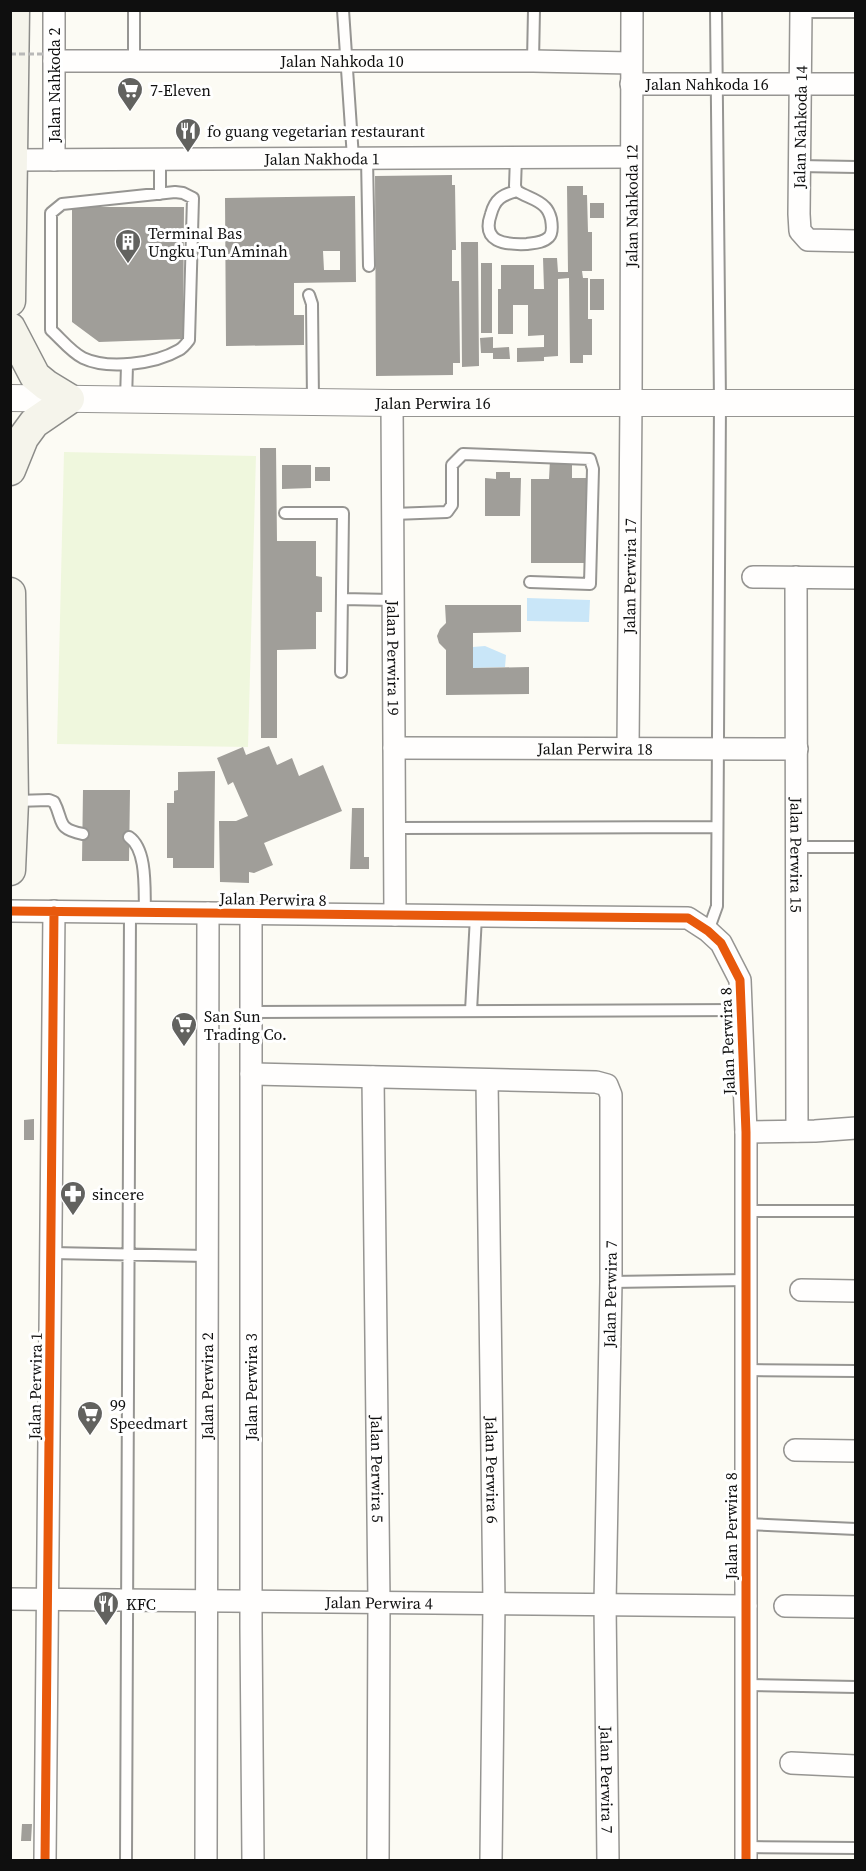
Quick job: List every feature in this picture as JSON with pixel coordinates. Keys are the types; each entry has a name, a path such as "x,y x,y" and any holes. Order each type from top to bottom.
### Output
{"main road":[{"path":"10,301 14,10"},
{"path":"10,328 35,376 69,399 34,423 23,438 10,471"},
{"path":"10,593 13,801 10,870"}],"street":[{"name":"Jalan Nahkoda 2","path":"54,10 50,58 54,160"},
{"name":"Jalan Nahkoda 12","path":"631,402 632,10"},
{"name":"Jalan Nahkoda 14","path":"801,11 800,231 808,240 855,241"},
{"name":"Jalan Nahkoda 10","path":"50,58 134,61 533,61 631,73"},
{"name":"Jalan Nahkoda 16","path":"631,73 716,85 855,84"},
{"name":"Jalan Nakhoda 1","path":"13,160 631,157"},
{"name":"Jalan Perwira 16","path":"10,398 392,403 855,403"},
{"name":"Jalan Perwira 17","path":"628,748 631,402"},
{"name":"Jalan Perwira 19","path":"392,403 395,915"},
{"path":"753,577 855,578"},
{"name":"Jalan Perwira 15","path":"796,578 796,1131"},
{"name":"Jalan Perwira 18","path":"394,748 797,749"},
{"name":"Jalan Perwira 8","path":"10,911 688,918 721,943 740,980 746,1132 746,1854"},
{"name":"Jalan Perwira 1","path":"45,1860 54,911"},
{"name":"Jalan Perwira 2","path":"206,1860 208,913"},
{"name":"Jalan Perwira 3","path":"251,913 250,1601 253,1860"},
{"name":"Jalan Perwira 7","path":"251,1074 596,1082 607,1085 611,1095 611,1282 605,1604 608,1860"},
{"name":"Jalan Perwira 5","path":"373,1077 380,1602 378,1860"},
{"name":"Jalan Perwira 6","path":"487,1080 494,1603 491,1860"},
{"path":"746,1132 855,1128"},
{"path":"801,1290 855,1291"},
{"path":"795,1450 855,1450"},
{"name":"Jalan Perwira 4","path":"10,1599 746,1606"},
{"path":"785,1606 855,1607"},
{"path":"791,1763 855,1766"}],"lane":[{"path":"134,10 134,61"},
{"path":"343,10 346,61 360,158 369,266"},
{"path":"533,61 534,10"},
{"path":"708,931 717,906 720,402 717,10"},
{"path":"801,11 855,12"},
{"path":"516,158 515,186 517,191 544,206 550,213 551,234 540,243 507,244 496,240 490,234 488,222 497,199 517,191"},
{"path":"160,159 160,194"},
{"path":"799,166 855,167"},
{"path":"183,193 192,198 189,340 181,350 160,358 127,365 95,363 81,357 51,330 51,213 62,204 183,193"},
{"path":"309,295 312,304 313,401"},
{"path":"126,400 127,365"},
{"path":"393,514 447,512 452,505 452,465 464,454 590,459 593,469 590,584 530,582"},
{"path":"285,513 343,513 341,672"},
{"path":"342,599 393,600"},
{"path":"13,801 49,800 54,802 62,825 70,831 83,834"},
{"path":"394,828 717,827"},
{"path":"126,1860 129,1254 137,912 142,858 135,841 129,837"},
{"path":"796,847 855,847"},
{"path":"471,1011 476,916"},
{"path":"251,1012 741,1010"},
{"path":"746,1211 855,1210"},
{"path":"51,1253 207,1256"},
{"path":"611,1282 746,1280"},
{"path":"746,1370 855,1371"},
{"path":"746,1524 855,1528"},
{"path":"746,1685 855,1687"},
{"path":"746,1854 855,1848"}],"path":[{"path":"10,54 50,58"}],"green space":[{"path":"64,452 256,456 248,747 57,744"}],"water":[{"path":"527,598 590,600 589,622 527,621"},
{"path":"485,646 506,655 505,667 473,668 473,647"}],"building":[{"path":"452,175 452,185 455,185 456,250 452,250 452,281 459,281 460,363 453,363 453,375 376,376 375,176"},
{"path":"567,186 583,186 583,195 587,195 588,232 592,232 592,271 582,271 583,278 588,278 588,319 592,319 592,355 583,355 583,363 570,363 569,278 558,279 558,356 544,357 544,361 517,362 517,348 544,347 544,335 528,336 528,305 513,305 513,334 498,334 498,289 501,289 501,265 534,265 534,289 544,289 543,258 557,258 558,272 568,272"},
{"path":"355,196 356,282 294,283 294,315 304,315 304,345 226,346 225,198","holes":["323,251 340,251 340,270 324,270"]},
{"path":"590,203 604,203 604,218 590,218"},
{"name":"Terminal Bas Ungku Tun Aminah","path":"72,207 184,207 183,339 99,342 72,322"},
{"path":"461,242 478,242 479,366 462,367"},
{"path":"481,263 492,263 492,333 481,333"},
{"path":"590,279 604,279 604,310 590,310"},
{"path":"493,337 493,348 509,347 510,359 493,359 493,353 481,353 480,338"},
{"path":"260,448 276,448 277,541 316,541 316,576 322,577 322,612 316,612 316,649 277,650 277,738 261,738"},
{"path":"572,459 572,478 589,478 589,563 531,563 531,479 549,479 550,460"},
{"path":"282,465 311,465 311,488 282,489"},
{"path":"315,467 330,467 330,481 315,481"},
{"path":"496,472 510,472 510,478 521,478 520,516 485,516 485,478 496,479"},
{"path":"445,605 521,605 521,632 473,633 473,668 529,667 529,694 446,695 446,650 439,643 437,636 446,623"},
{"path":"269,746 277,765 292,758 299,776 323,765 342,811 264,843 273,865 254,873 249,872 249,883 220,882 219,821 236,821 248,816 233,782 228,785 217,758 243,747 246,755"},
{"path":"215,771 214,868 173,868 173,858 167,858 167,803 174,803 174,791 178,790 178,772"},
{"path":"83,790 130,790 129,861 82,861"},
{"path":"352,808 364,808 364,857 369,857 369,869 350,869"},
{"path":"34,1119 34,1140 24,1140 24,1120"},
{"path":"22,1824 32,1824 31,1841 21,1841"}],"cycle path":[{"path":"10,911 688,918 721,943 740,980 746,1132 746,1860"},
{"path":"45,1860 54,911"}],"place":[{"name":"7-Eleven","path":"130,113"},
{"name":"fo guang vegetarian restaurant","path":"188,154"},
{"name":"Terminal Bas Ungku Tun Aminah","path":"128,265"},
{"name":"San Sun Trading Co.","path":"184,1048"},
{"name":"sincere","path":"73,1217"},
{"name":"99 Speedmart","path":"90,1437"},
{"name":"KFC","path":"106,1627"}]}
